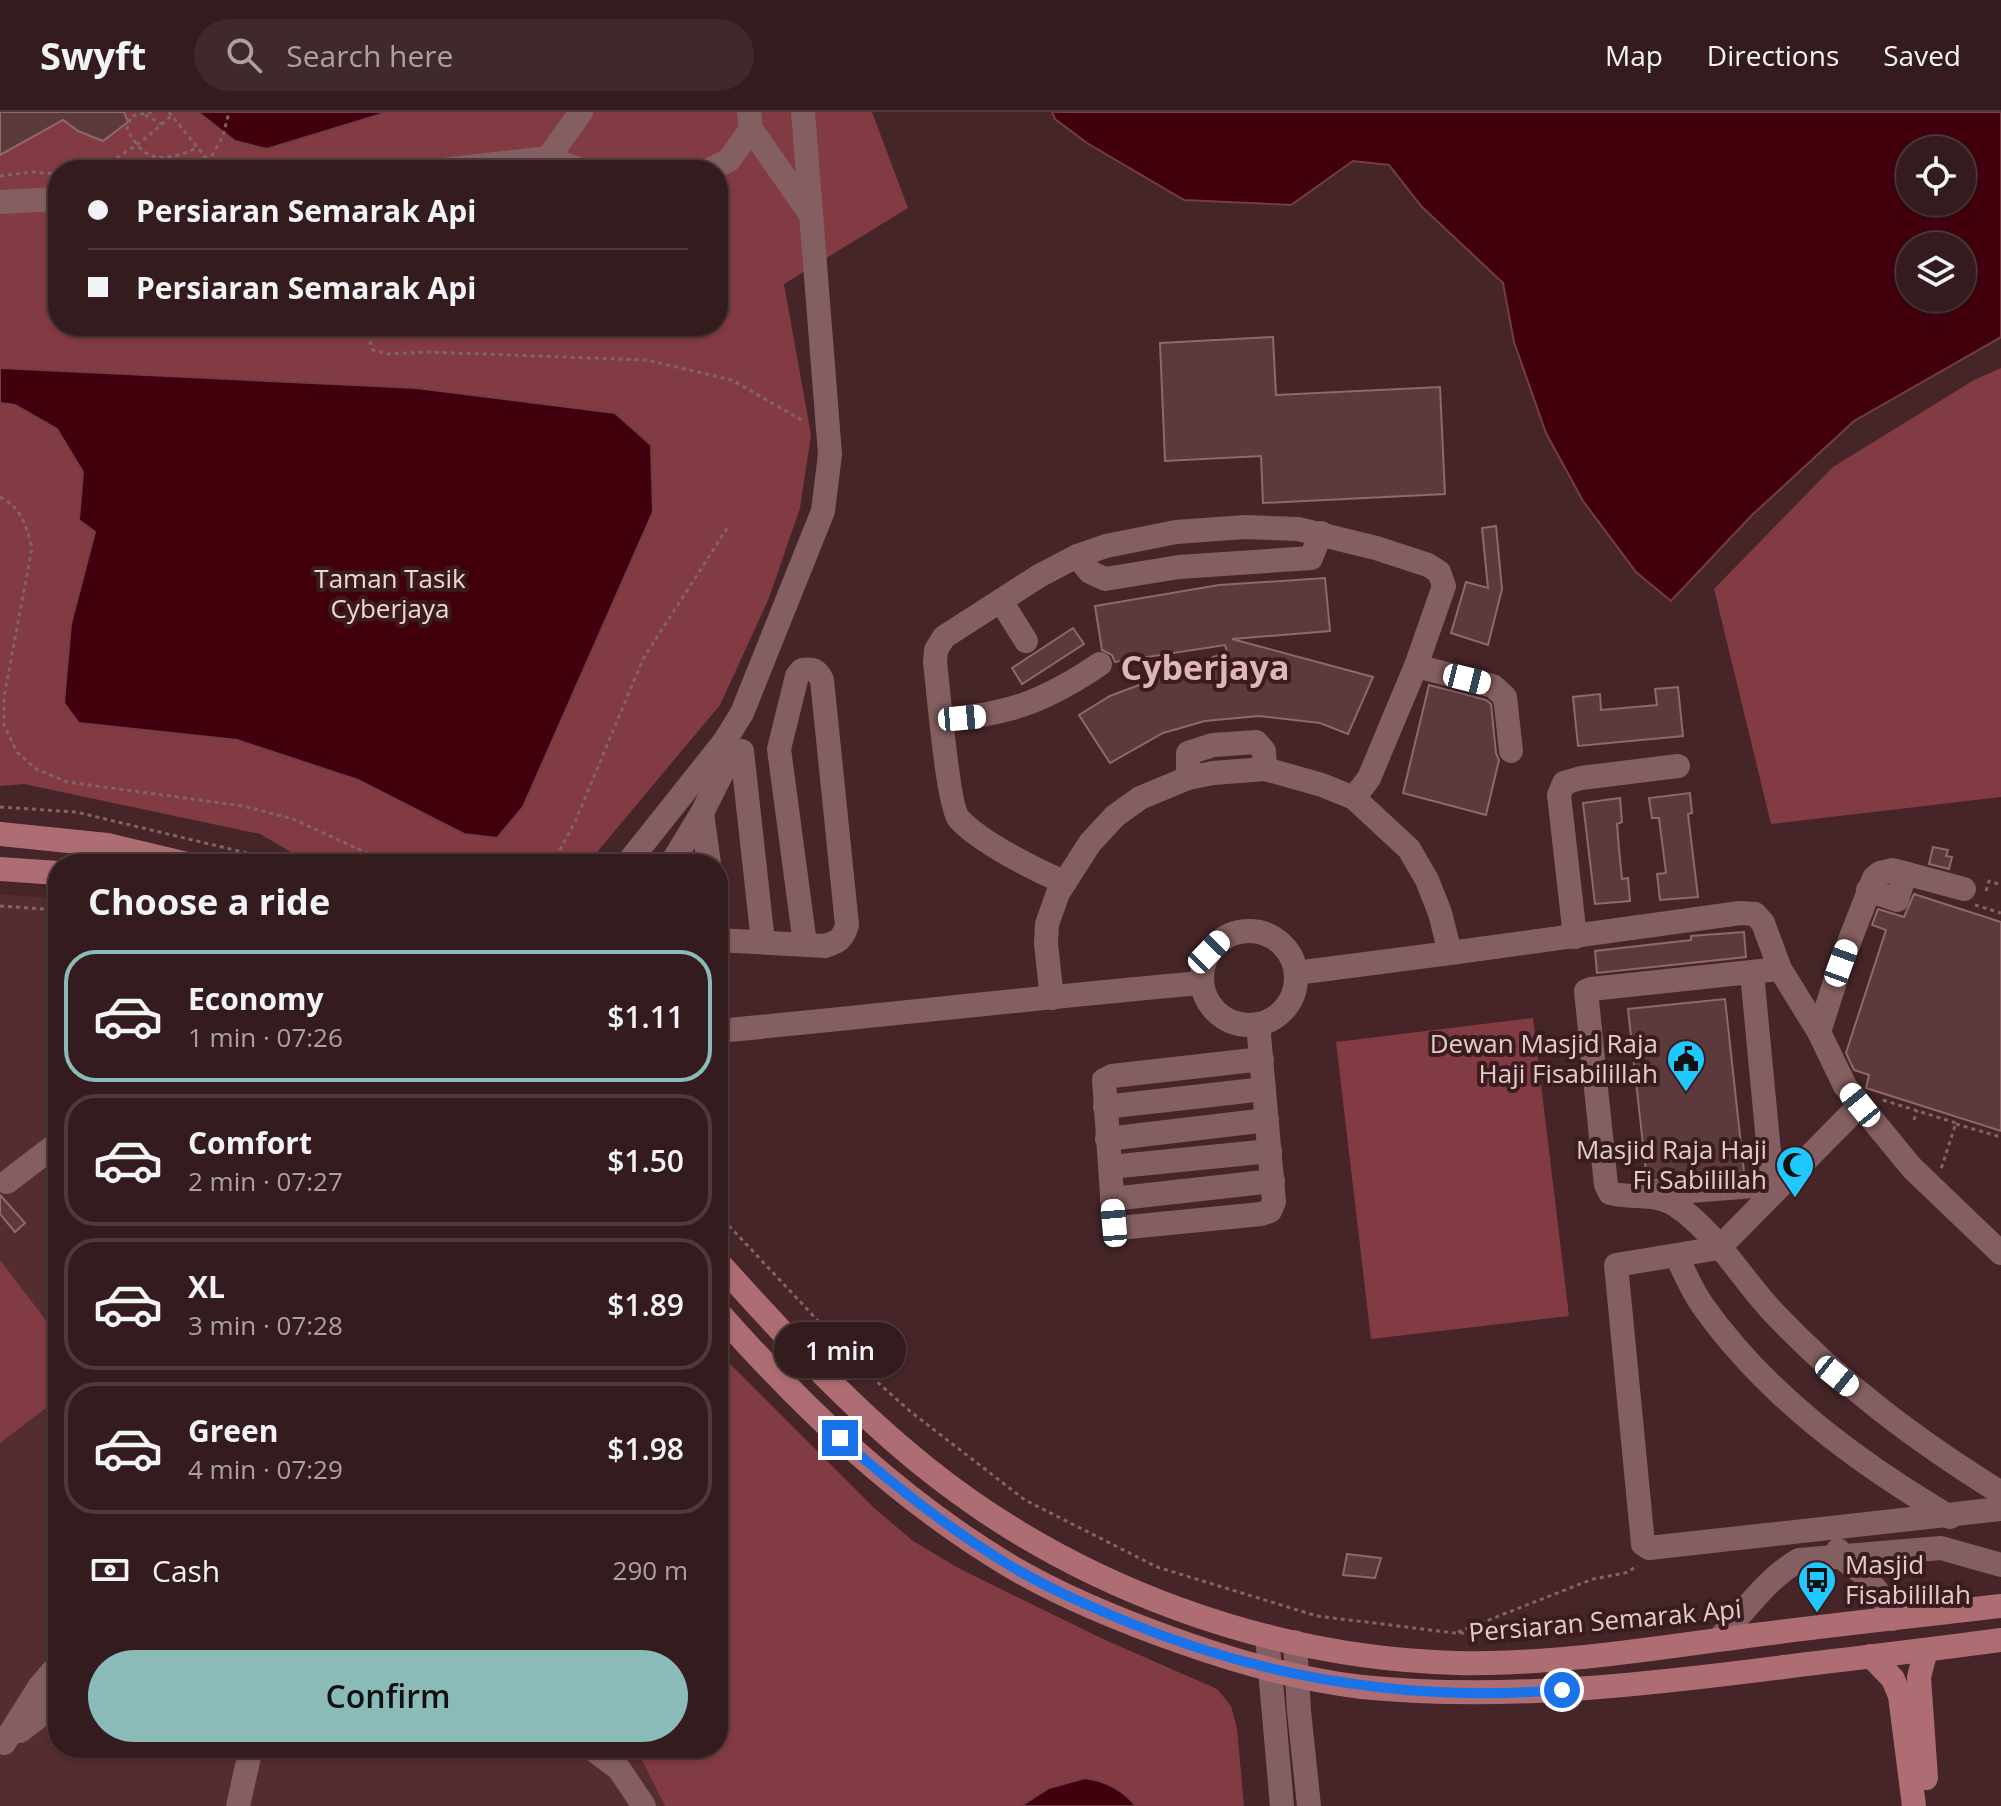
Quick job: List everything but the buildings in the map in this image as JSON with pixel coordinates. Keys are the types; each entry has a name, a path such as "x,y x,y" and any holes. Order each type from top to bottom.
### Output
{"main road":[{"path":"0,834 107,845 145,854"},
{"path":"0,869 48,872"},
{"name":"Persiaran Semarak Api","path":"728,1272 858,1409 960,1493 1029,1539 1112,1581 1188,1612 1267,1636 1397,1659 1472,1663 1617,1653 2001,1606"},
{"path":"728,1323 768,1368 868,1463 935,1516 1010,1566 1056,1591 1150,1631 1236,1660 1296,1675 1411,1691 1521,1693 1706,1677 2001,1640"},
{"path":"1926,1650 1919,1677 1928,1806"},
{"path":"1871,1656 1893,1679 1900,1696 1914,1806"}],"street":[{"path":"548,158 581,112"},
{"path":"680,854 733,747 742,713 823,511 830,445 803,112"},
{"path":"728,160 750,120 811,215"},
{"path":"530,160 554,160"},
{"path":"0,202 48,200"},
{"path":"1064,882 981,837 958,818 951,796 936,650 944,637 1039,576 1077,556 1134,539 1176,532 1245,527 1298,529 1402,556 1439,572 1444,586 1416,666 1369,778 1354,798"},
{"path":"1077,556 1090,572 1105,579 1179,567 1311,558 1321,533"},
{"path":"1001,601 1026,641"},
{"path":"942,720 981,717 1020,708 1053,693 1100,664"},
{"path":"1416,666 1493,686 1505,697 1511,751"},
{"path":"728,940 825,946 839,942 844,935 847,925 822,680 818,672 811,668 802,670 797,676 779,749 805,944"},
{"path":"733,747 761,757 772,755 779,749"},
{"path":"636,854 733,747"},
{"path":"733,747 763,942"},
{"path":"1575,937 1559,795 1564,783 1581,778 1678,766"},
{"path":"1052,998 1047,924 1064,882 1090,843 1115,816 1140,798 1188,778 1213,773 1265,769 1322,785 1354,798 1409,849 1427,880 1440,913 1450,953"},
{"path":"702,813 708,854"},
{"path":"1819,1032 1868,890 1880,873 1893,870 1975,892"},
{"path":"1296,973 1740,913 1755,914 1763,923 1780,969 1819,1032 1845,1086 1868,1101 1912,1168 2001,1253"},
{"path":"1252,931 1268,935 1282,944 1291,957 1296,973 1287,1005 1279,1014 1258,1024 1232,1021 1212,1006 1202,983 1203,967 1209,952 1221,940 1236,932 1252,931"},
{"path":"1776,1184 1646,1195 1620,1196 1610,1193 1606,1185 1586,991 1780,969"},
{"path":"1752,973 1776,1184"},
{"path":"728,1030 1202,983"},
{"path":"1227,1064 1232,1021"},
{"path":"1258,1024 1262,1059 1273,1181 1112,1199 1104,1080 1112,1076 1262,1059"},
{"path":"1105,1107 1264,1089"},
{"path":"1868,1101 1776,1184 1719,1248 1616,1265 1640,1535 1643,1544 1649,1548 2001,1509"},
{"path":"1107,1139 1267,1120"},
{"path":"7,1182 48,1151"},
{"path":"1110,1167 1270,1151"},
{"path":"1646,1195 1673,1203 1700,1226 1772,1311 1837,1376 1897,1425 2001,1493"},
{"path":"1677,1257 1701,1303 1735,1348 1769,1381 1832,1438 1894,1484 1950,1517"},
{"path":"1835,1528 1839,1556 1864,1574 1883,1599 1892,1619"},
{"path":"1718,1640 1769,1583 1799,1560 1941,1548 2001,1565"},
{"path":"1267,1636 1282,1806"},
{"path":"1295,1642 1309,1806"},
{"path":"2,1746 48,1677"},
{"path":"2,1746 48,1710"},
{"path":"238,1806 249,1758"},
{"path":"615,1758 644,1806"}],"path":[{"path":"152,112 131,116 127,129 135,146 149,156 174,158 197,148"},
{"path":"211,160 223,136 229,112"},
{"path":"144,114 162,124"},
{"path":"113,160 135,146 170,114 207,160"},
{"path":"0,176 48,173"},
{"path":"368,336 373,350 387,354 428,352 646,360 718,376 732,380 830,445"},
{"path":"0,497 15,505 26,526 32,548 4,697 4,725 17,752 36,769 67,782 243,806 293,819 369,854"},
{"path":"557,854 575,822 643,659 728,527"},
{"path":"0,807 76,812 251,854"},
{"path":"1975,892 1989,881 2001,885"},
{"path":"0,906 48,909"},
{"path":"1868,1101 1917,1110 2001,1137"},
{"path":"1914,1120 1917,1110"},
{"path":"1938,1175 1956,1123"},
{"path":"728,1225 866,1372 911,1412 1025,1500 1157,1567 1317,1616 1455,1633 1517,1634 1741,1616"},
{"path":"1455,1633 1593,1579 1625,1573 1636,1568 1649,1548"}],"shaded area":[{"path":"198,112 388,112 267,149 235,141"},
{"path":"1052,112 2001,112 2001,337 1854,421 1751,516 1671,601 1636,572 1583,501 1546,433 1514,342 1503,283 1422,207 1389,165 1353,161 1291,205 1184,200 1087,143 1055,119"},
{"path":"0,368 416,388 615,413 651,445 653,512 523,807 497,838 464,834 358,780 237,740 79,723 64,703 71,624 95,532 79,520 83,472 57,429 15,405 0,403"},
{"path":"0,894 48,898 48,1758 728,1758 728,1362 873,1507 913,1541 960,1569 1103,1639 1217,1689 1231,1706 1237,1729 1244,1806 0,1806"},
{"path":"1085,1778 1114,1787 1136,1806 1021,1806 1049,1788"}],"green space":[{"name":"Taman Tasik Cyberjaya","path":"0,112 872,112 908,208 784,284 811,435 800,508 769,598 720,705 595,854 295,854 260,834 24,784 0,786"},
{"path":"2001,368 2001,797 1771,824 1714,589 1833,467 1974,380"},
{"path":"1533,1018 1569,1316 1371,1339 1336,1042"},
{"path":"0,1260 48,1323 48,1407 0,1443"},
{"path":"728,1362 873,1507 913,1541 960,1569 1103,1639 1217,1689 1231,1706 1237,1729 1244,1806 665,1806 641,1758 728,1758"}],"place":[{"name":"Dewan Masjid Raja Haji Fisabilillah","path":"1686,1093"},
{"name":"Masjid Raja Haji Fi Sabilillah","path":"1795,1199"},
{"name":"Masjid Fisabilillah","path":"1817,1614"}],"district":[{"name":"Cyberjaya","path":"1205,668"}],"route":[{"path":"840,1438 899,1489 1010,1566 1103,1612 1200,1649 1248,1664 1358,1686 1485,1694 1562,1690"}]}
